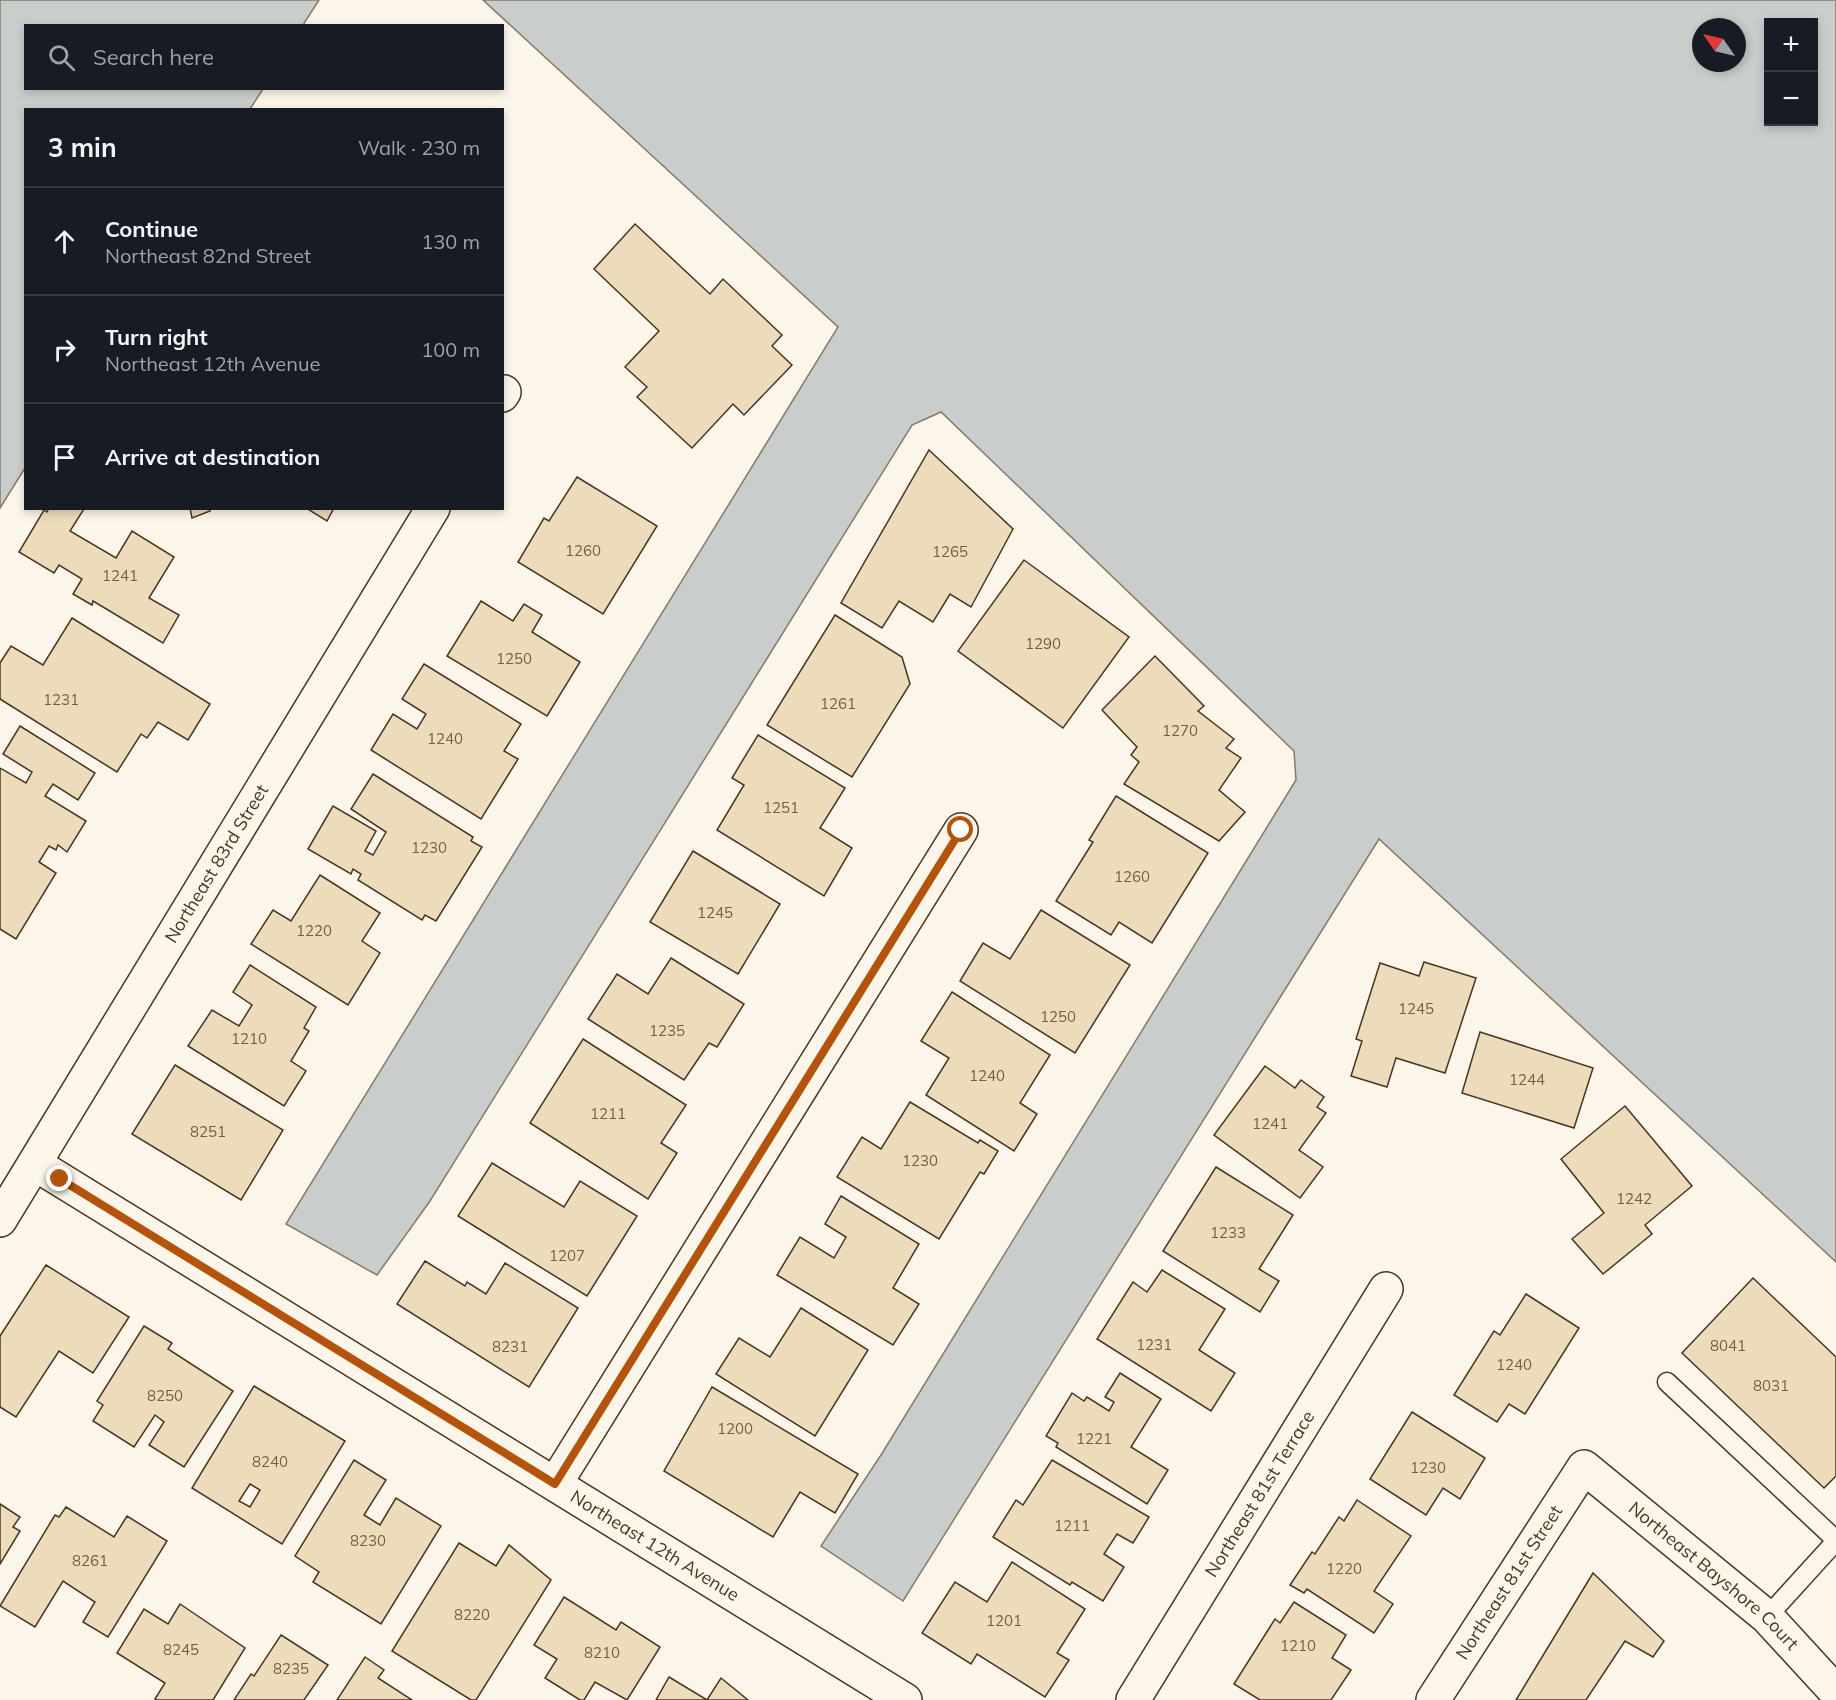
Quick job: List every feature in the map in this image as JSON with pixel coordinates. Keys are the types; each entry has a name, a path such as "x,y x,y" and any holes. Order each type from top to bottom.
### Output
{"street":[{"name":"Northeast 83rd Street","path":"0,1220 432,510"},
{"path":"555,1484 961,830"},
{"name":"Northeast 12th Avenue","path":"35,1164 905,1700"},
{"name":"Northeast 81st Terrace","path":"1133,1700 1386,1289"},
{"name":"Northeast Bayshore Court","path":"1584,1467 1767,1617 1836,1692"},
{"name":"Northeast 81st Street","path":"1433,1700 1584,1467"}],"lane":[{"path":"1667,1382 1836,1540 1767,1617"}],"shaded area":[{"path":"0,0 319,0 304,24 24,24 24,90 262,90 251,108 24,108 24,470 0,508"},
{"path":"483,0 1836,0 1836,1262 1379,839 903,1601 821,1546 881,1455 1296,780 1294,751 941,412 912,425 430,1201 377,1275 286,1224 838,327"}],"building":[{"path":"635,224 710,294 723,279 782,335 772,346 792,365 744,415 733,404 692,448 637,397 647,387 625,367 659,331 594,269"},
{"path":"929,450 1013,529 971,607 950,594 933,622 899,601 882,628 841,603"},
{"path":"577,477 657,526 603,614 518,562 544,518 549,521"},
{"path":"44,510 47,512 48,510 83,510 70,531 116,558 132,531 174,557 149,598 179,615 163,643 93,601 92,605 73,594 82,579 59,565 54,573 19,552"},
{"path":"190,510 210,510 210,511 192,518"},
{"path":"309,510 333,510 327,521"},
{"path":"1024,560 1129,637 1063,728 958,651"},
{"path":"481,601 513,621 524,604 542,615 532,632 580,662 547,716 447,656"},
{"path":"835,615 902,657 910,684 852,777 767,725"},
{"path":"72,618 210,704 188,740 158,722 147,738 141,734 117,772 0,699 0,663 11,646 43,665"},
{"path":"1155,656 1204,706 1198,711 1234,739 1226,748 1241,758 1219,790 1245,812 1219,841 1124,784 1139,762 1131,755 1137,747 1102,710"},
{"path":"424,664 521,724 504,751 518,759 481,819 371,750 393,714 417,729 426,714 402,699"},
{"path":"20,726 95,773 78,800 53,784 45,796 86,821 67,852 58,845 56,850 49,846 39,862 56,873 16,939 0,929 0,768 26,783 32,772 3,754"},
{"path":"758,735 845,788 820,828 852,848 824,896 717,830 744,785 732,778"},
{"path":"373,774 473,837 471,841 482,847 436,921 425,915 422,920 358,880 361,874 353,869 351,874 308,849 333,806 376,831 365,851 373,855 386,832 351,809"},
{"path":"1116,796 1208,853 1152,943 1119,922 1111,935 1056,901 1093,842 1089,840"},
{"path":"693,851 780,904 738,974 650,922"},
{"path":"320,875 380,913 362,941 380,953 348,1005 251,944 273,910 291,921"},
{"path":"1041,910 1130,965 1075,1053 960,981 983,943 1010,959"},
{"path":"671,958 744,1004 717,1047 709,1043 684,1080 588,1019 617,974 648,994"},
{"path":"1424,962 1476,978 1445,1073 1396,1058 1387,1087 1351,1076 1362,1041 1356,1039 1380,963 1419,976"},
{"path":"250,965 316,1007 304,1028 309,1031 291,1061 306,1071 284,1106 188,1046 212,1010 239,1026 252,1005 233,992"},
{"path":"952,992 1050,1055 1020,1103 1037,1114 1014,1151 926,1095 949,1058 921,1041"},
{"path":"1480,1032 1593,1068 1574,1128 1462,1093"},
{"path":"583,1039 686,1105 661,1143 677,1153 648,1199 530,1123"},
{"path":"175,1065 283,1130 241,1200 132,1134"},
{"path":"1265,1066 1295,1088 1301,1080 1324,1097 1317,1107 1326,1113 1299,1150 1323,1167 1300,1198 1214,1135"},
{"path":"910,1102 978,1143 980,1140 998,1151 984,1174 980,1172 939,1239 837,1177 862,1137 881,1149"},
{"path":"1625,1106 1692,1186 1645,1225 1652,1234 1603,1274 1572,1239 1604,1213 1561,1159"},
{"path":"492,1163 564,1207 580,1181 637,1216 587,1296 458,1216"},
{"path":"1216,1167 1293,1215 1259,1269 1279,1281 1260,1312 1163,1251"},
{"path":"841,1196 919,1244 893,1288 919,1304 893,1345 777,1275 800,1237 834,1258 846,1237 825,1224"},
{"path":"425,1261 465,1286 467,1282 486,1294 505,1263 578,1308 529,1387 397,1304"},
{"path":"46,1265 129,1317 93,1373 59,1351 16,1417 0,1407 0,1336"},
{"path":"1162,1270 1225,1309 1199,1350 1235,1373 1211,1411 1097,1339 1133,1282 1147,1292"},
{"path":"1753,1278 1836,1357 1836,1476 1824,1488 1682,1353"},
{"path":"1526,1294 1579,1328 1525,1414 1509,1404 1497,1422 1454,1395 1494,1331 1500,1335"},
{"path":"801,1308 868,1350 815,1436 716,1374 739,1338 770,1357"},
{"path":"144,1326 172,1343 168,1349 233,1391 184,1467 149,1445 164,1422 155,1415 134,1447 93,1421 103,1405 97,1401"},
{"path":"1120,1373 1161,1399 1131,1447 1168,1470 1147,1504 1056,1447 1058,1443 1046,1436 1072,1393 1084,1401 1087,1397 1109,1411 1114,1402 1105,1397"},
{"path":"254,1386 345,1441 282,1544 192,1488","holes":["250,1484 260,1490 250,1507 239,1501"]},
{"path":"712,1387 858,1474 835,1513 800,1492 773,1537 664,1471"},
{"path":"1412,1412 1485,1458 1460,1499 1443,1488 1426,1515 1370,1479"},
{"path":"354,1460 386,1480 364,1515 380,1525 396,1498 441,1526 381,1624 313,1582 319,1572 295,1556"},
{"path":"1052,1460 1149,1517 1133,1543 1117,1534 1104,1554 1124,1567 1103,1601 1072,1582 1070,1585 993,1537 1016,1500 1023,1505"},
{"path":"1357,1500 1411,1536 1374,1591 1393,1604 1374,1633 1307,1589 1304,1593 1290,1585 1312,1552 1315,1554 1339,1517 1344,1521"},
{"path":"0,1504 20,1517 13,1527 20,1531 0,1564"},
{"path":"66,1507 114,1537 127,1516 167,1541 108,1637 83,1622 95,1602 63,1581 35,1627 0,1606 55,1515 59,1517"},
{"path":"459,1543 496,1566 509,1545 551,1580 476,1700 471,1700 392,1651"},
{"path":"1012,1562 1085,1609 1057,1653 1069,1660 1045,1697 977,1654 971,1664 922,1633 955,1582 987,1602"},
{"path":"1593,1573 1664,1641 1653,1657 1625,1641 1586,1700 1516,1700"},
{"path":"564,1597 616,1630 621,1622 660,1647 627,1700 595,1682 584,1700 580,1700 545,1678 557,1659 534,1645"},
{"path":"1294,1602 1346,1635 1332,1658 1351,1670 1331,1700 1260,1700 1234,1684 1275,1619 1280,1623"},
{"path":"180,1604 245,1648 213,1700 157,1700 155,1699 165,1683 117,1653 144,1609 168,1624"},
{"path":"281,1635 328,1665 304,1700 234,1700 251,1674 254,1676"},
{"path":"365,1657 384,1670 378,1678 412,1700 337,1700"},
{"path":"669,1677 707,1700 656,1700"},
{"path":"721,1678 748,1700 707,1700"}],"route":[{"path":"60,1179 555,1484 961,830"}]}
